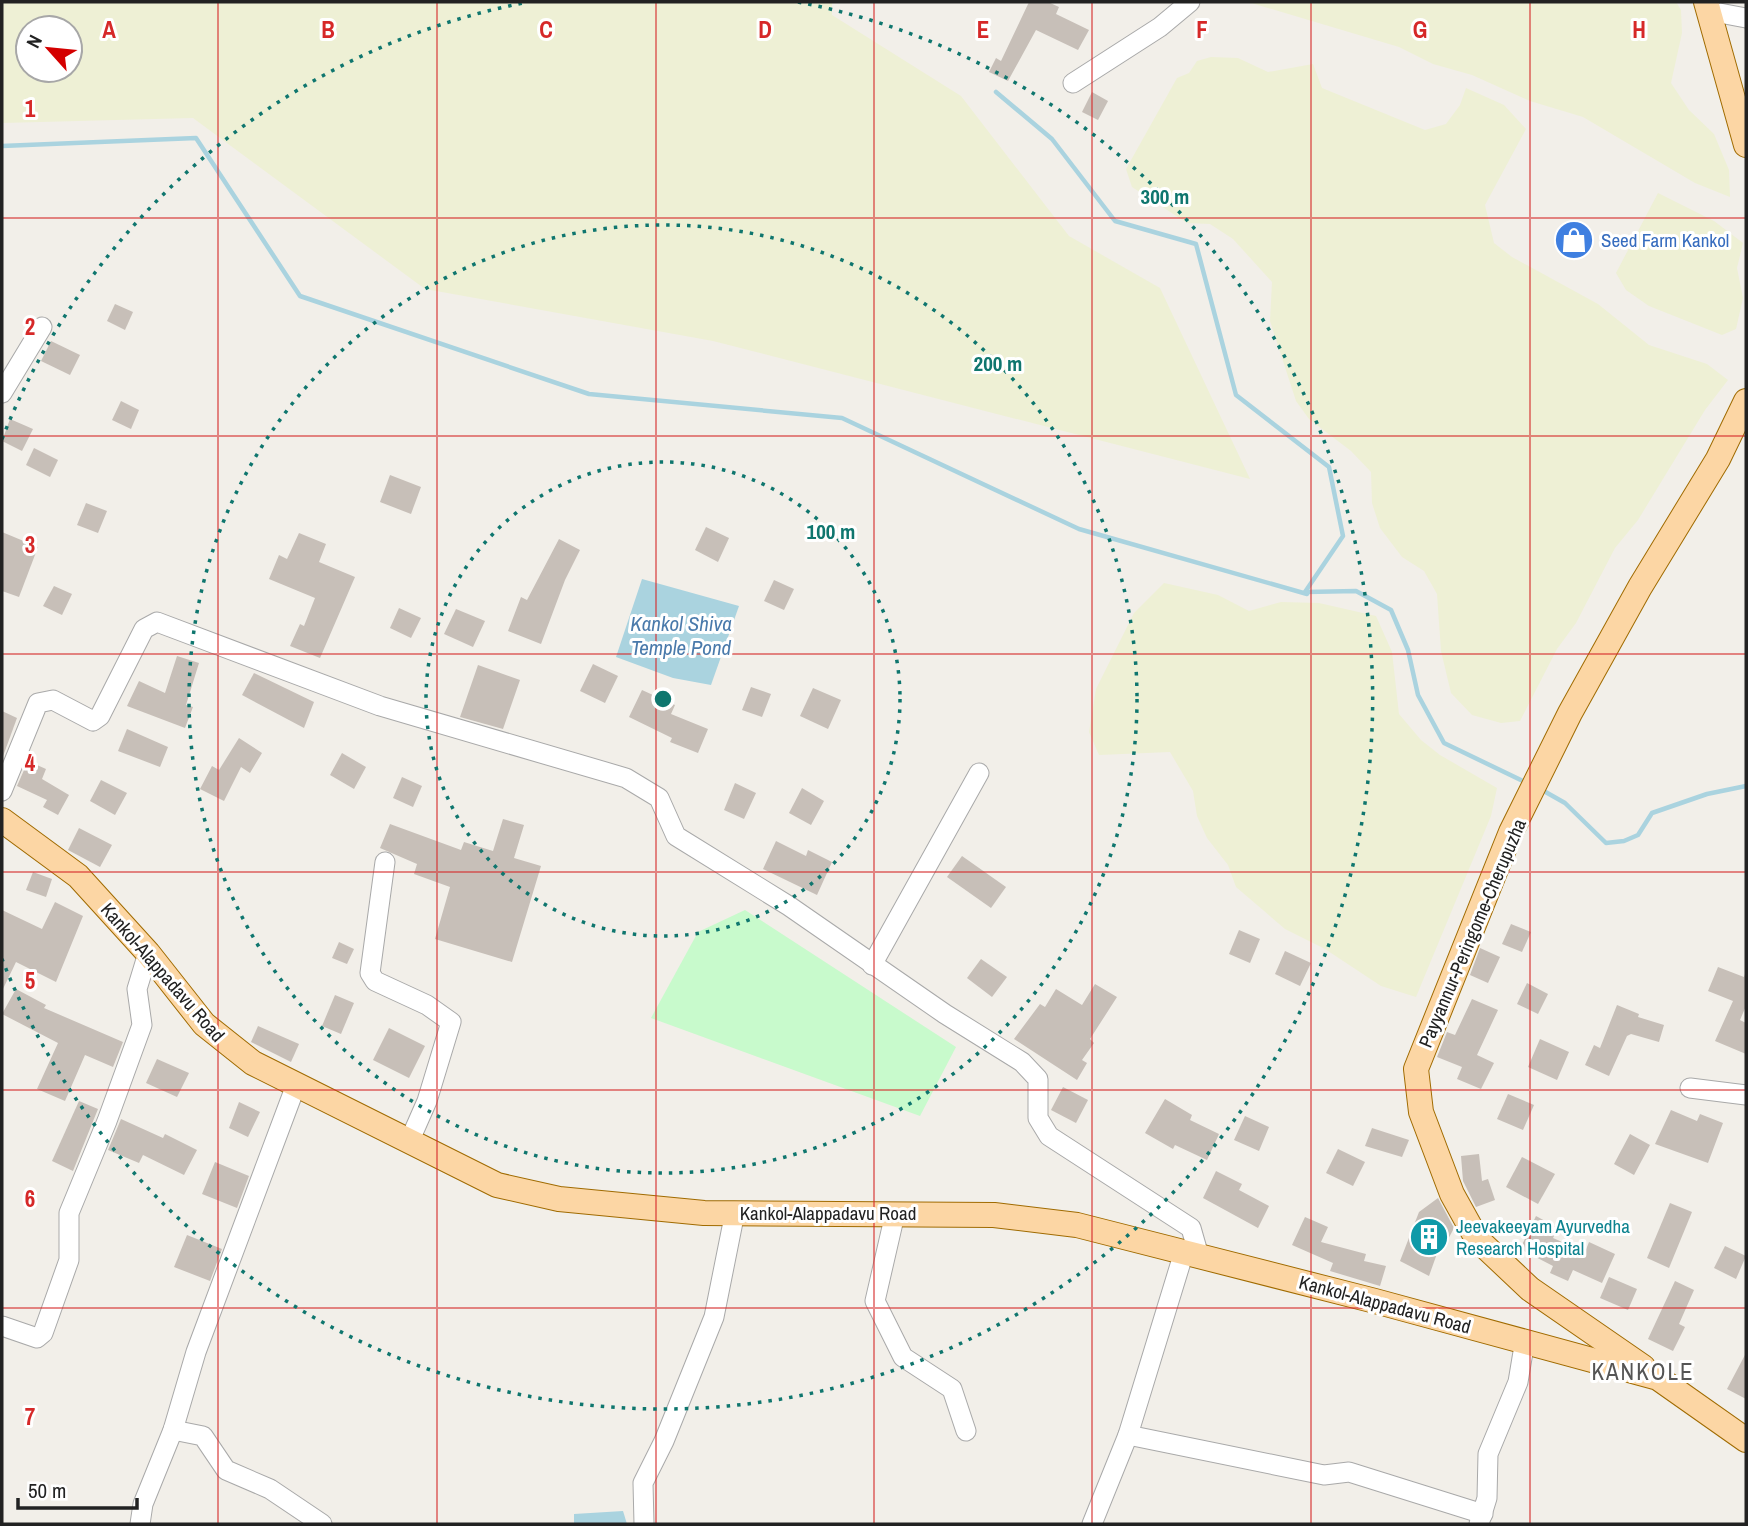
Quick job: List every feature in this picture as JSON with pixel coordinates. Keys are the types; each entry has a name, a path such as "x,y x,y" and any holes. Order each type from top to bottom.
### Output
{"main road":[{"path":"1708,6 1746,145"},
{"name":"Payyannur-Peringome-Cherupuzha","path":"1658,1378 1530,1289 1477,1239 1452,1194 1421,1112 1416,1069 1511,832 1570,713 1640,587 1718,459 1746,401"},
{"name":"Kankol-Alappadavu Road","path":"2,820 78,876 148,953 204,1024 227,1045 253,1063 497,1185 559,1199 704,1213 994,1215 1077,1225 1525,1340 1658,1378 1746,1440"}],"street":[{"path":"1073,83 1168,21 1190,2"},
{"path":"1708,6 1746,18"},
{"path":"2,393 42,327"},
{"path":"2,791 38,703 48,698 93,720 100,716 144,629 157,622 380,706 626,778 659,798 676,836 789,906 872,965 1022,1062 1038,1079 1038,1118 1049,1136 1191,1228 1191,1254 1128,1436 1092,1524"},
{"path":"872,965 979,773"},
{"path":"385,862 370,973 375,981 427,1005 451,1022 427,1101 409,1142"},
{"path":"2,1326 37,1338 43,1333 69,1260 69,1213 107,1121 142,1025 137,989 148,953"},
{"path":"140,1524 143,1504 173,1430 196,1352 296,1085"},
{"path":"1690,1088 1746,1095"},
{"path":"644,1524 643,1483 664,1441 714,1317 735,1212"},
{"path":"895,1214 875,1301 903,1357 952,1389 966,1431"},
{"path":"1128,1436 1324,1475 1349,1472 1481,1519 1488,1454 1518,1382 1525,1340"},
{"path":"173,1430 203,1436 226,1470 270,1489 322,1524"}],"green space":[{"path":"2,2 832,2 832,15 961,96 1069,236 1160,288 1250,479 713,341 425,289 193,118 2,123"},
{"path":"1248,2 1676,2 1681,10 1682,33 1671,83 1689,110 1714,134 1729,170 1730,197 1695,183 1583,117 1530,101 1472,75 1433,64 1399,47"},
{"path":"1211,57 1238,58 1268,72 1313,64 1322,88 1425,130 1446,124 1460,105 1466,88 1504,105 1526,129 1485,205 1494,243 1512,257 1598,304 1649,345 1707,364 1728,380 1705,410 1638,520 1615,548 1576,623 1557,649 1520,721 1501,723 1472,715 1451,693 1441,651 1437,594 1424,571 1402,557 1380,528 1372,503 1371,472 1351,451 1309,419 1296,401 1270,321 1272,282 1233,239 1210,224 1187,223 1132,187 1126,169 1177,78 1189,73 1197,61"},
{"path":"1658,193 1714,221 1743,243 1737,268 1743,298 1736,329 1722,335 1649,306 1626,290 1616,273"},
{"path":"1164,583 1218,595 1249,611 1281,602 1319,603 1376,616 1392,652 1399,714 1421,740 1440,755 1497,788 1491,816 1416,997 1381,986 1325,949 1285,929 1236,887 1228,865 1207,838 1197,816 1193,791 1170,752 1099,755 1089,732 1096,689 1134,613"},
{"path":"745,910 956,1047 920,1116 651,1018 698,932"}],"water":[{"name":"Kankol Shiva Temple Pond","path":"642,579 739,606 711,685 673,678 616,657"},
{"path":"623,1511 627,1524 574,1524 574,1514"}],"building":[{"path":"1029,2 1048,2 1059,7 1056,14 1089,30 1078,50 1036,30 1008,81 989,72 996,58 1001,61"},
{"path":"1092,92 1108,101 1098,120 1082,112"},
{"path":"115,304 133,312 125,330 107,321"},
{"path":"51,341 80,355 70,375 41,361"},
{"path":"121,401 139,410 131,429 112,420"},
{"path":"10,419 33,429 22,451 2,441"},
{"path":"34,448 58,460 50,477 26,465"},
{"path":"390,475 421,487 411,514 380,502"},
{"path":"86,503 107,511 98,533 77,525"},
{"path":"706,527 729,538 718,562 695,550"},
{"path":"2,532 38,547 19,597 2,591"},
{"path":"299,533 326,544 319,562 355,577 320,658 290,646 300,624 304,626 315,598 269,579 279,555 287,559"},
{"path":"559,539 580,550 565,580 541,644 508,631 521,597 527,600"},
{"path":"774,580 794,589 784,610 764,601"},
{"path":"54,586 72,594 62,615 43,606"},
{"path":"399,608 421,618 411,638 390,628"},
{"path":"456,609 485,621 473,647 444,634"},
{"path":"177,656 199,663 186,705 193,707 185,728 127,706 139,681 165,693"},
{"path":"593,664 618,676 605,703 580,691"},
{"path":"478,665 520,680 503,729 460,717"},
{"path":"254,673 314,702 304,728 242,695"},
{"path":"751,687 771,694 762,717 742,710"},
{"path":"813,688 841,700 828,729 800,716"},
{"path":"642,690 675,705 671,714 708,729 698,753 670,742 672,738 629,717"},
{"path":"2,711 17,718 2,759"},
{"path":"127,729 168,747 160,767 118,751"},
{"path":"239,738 262,753 250,773 241,767 224,801 200,789 212,766 219,770"},
{"path":"342,753 366,767 354,789 330,775"},
{"path":"28,761 46,769 42,779 69,795 58,815 43,807 47,800 17,786"},
{"path":"402,777 422,786 413,807 393,798"},
{"path":"101,780 127,793 115,815 90,801"},
{"path":"735,783 756,793 744,819 724,810"},
{"path":"802,788 824,801 811,825 789,813"},
{"path":"503,819 524,825 514,858 541,866 512,962 435,939 450,887 414,874 417,864 380,848 390,824 461,850 464,842 493,851"},
{"path":"79,828 112,845 100,867 68,850"},
{"path":"776,841 806,856 808,850 832,862 817,895 763,869"},
{"path":"962,856 1006,887 991,908 947,877"},
{"path":"33,872 52,879 46,897 26,890"},
{"path":"55,902 83,916 56,982 16,962 2,991 2,910 42,929"},
{"path":"1511,924 1531,932 1522,952 1502,944"},
{"path":"1239,930 1260,939 1250,963 1229,954"},
{"path":"339,942 354,949 347,964 332,958"},
{"path":"1480,948 1500,957 1488,983 1470,975"},
{"path":"1285,951 1311,963 1300,986 1275,974"},
{"path":"981,959 1007,977 992,997 967,978"},
{"path":"1718,967 1744,977 1746,971 1746,1006 1740,1020 1746,1023 1746,1054 1715,1041 1733,1001 1708,991"},
{"path":"1527,983 1548,994 1538,1014 1517,1004"},
{"path":"1095,984 1117,997 1090,1039 1094,1043 1082,1060 1087,1063 1077,1080 1014,1039 1040,1004 1045,1007 1056,989 1082,1005"},
{"path":"16,989 46,1005 44,1008 123,1042 113,1067 85,1055 65,1101 37,1089 58,1043 2,1014"},
{"path":"335,995 354,1003 341,1034 322,1026"},
{"path":"1472,999 1498,1010 1477,1055 1494,1063 1481,1089 1457,1079 1462,1067 1437,1057 1447,1032 1455,1035"},
{"path":"1617,1005 1639,1014 1638,1017 1664,1025 1659,1042 1631,1034 1627,1036 1609,1076 1585,1065 1594,1045 1600,1048"},
{"path":"258,1026 299,1044 291,1062 251,1042"},
{"path":"389,1028 425,1046 409,1078 373,1060"},
{"path":"1540,1039 1569,1052 1557,1080 1528,1067"},
{"path":"157,1059 189,1073 177,1097 146,1083"},
{"path":"1063,1087 1088,1100 1076,1123 1051,1110"},
{"path":"1508,1094 1534,1105 1523,1130 1497,1119"},
{"path":"1165,1099 1192,1115 1190,1120 1219,1134 1207,1160 1175,1145 1173,1149 1145,1133"},
{"path":"79,1101 98,1109 73,1171 52,1161"},
{"path":"239,1102 260,1112 248,1137 229,1128"},
{"path":"1671,1110 1697,1121 1700,1114 1723,1123 1708,1163 1655,1144"},
{"path":"1245,1116 1269,1127 1259,1151 1234,1140"},
{"path":"121,1119 163,1138 165,1134 197,1150 184,1175 143,1155 139,1163 108,1150"},
{"path":"1372,1128 1409,1140 1402,1157 1365,1146"},
{"path":"1630,1134 1650,1145 1634,1175 1614,1164"},
{"path":"1338,1149 1365,1162 1353,1186 1326,1173"},
{"path":"1479,1154 1482,1181 1488,1179 1495,1200 1476,1207 1463,1181 1461,1156"},
{"path":"1522,1157 1555,1174 1538,1204 1506,1187"},
{"path":"215,1162 249,1176 237,1208 202,1194"},
{"path":"1216,1171 1242,1184 1239,1190 1269,1206 1258,1228 1203,1198"},
{"name":"Jeevakeeyam Ayurvedha Research Hospital","path":"1438,1198 1454,1228 1443,1249 1439,1248 1429,1276 1400,1261 1419,1212"},
{"path":"1670,1203 1692,1212 1669,1268 1647,1258"},
{"path":"1536,1216 1558,1228 1553,1238 1585,1252 1589,1242 1615,1254 1602,1283 1573,1270 1568,1281 1550,1273 1553,1266 1520,1249"},
{"path":"1305,1217 1328,1227 1321,1242 1366,1254 1364,1261 1386,1266 1380,1286 1330,1271 1333,1263 1292,1245"},
{"path":"187,1235 222,1249 210,1281 174,1267"},
{"path":"1725,1246 1746,1256 1736,1279 1714,1268"},
{"path":"1609,1277 1637,1289 1628,1310 1600,1298"},
{"path":"1675,1281 1694,1290 1679,1324 1685,1327 1673,1351 1648,1339"},
{"path":"1746,1353 1746,1399 1727,1389"}],"waterway":[{"path":"996,92 1052,139 1115,221 1196,244 1236,395 1329,467 1343,536 1305,592"},
{"path":"2,146 196,138 300,296 589,394 842,418 1079,529 1307,594"},
{"path":"1306,592 1356,591 1391,610 1408,650 1418,695 1444,743 1527,783"},
{"path":"1542,790 1565,803 1606,843 1624,841 1638,835 1652,813 1707,794 1746,786"}],"place":[{"name":"Seed Farm Kankol","path":"1574,240"},
{"name":"Jeevakeeyam Ayurvedha Research Hospital","path":"1429,1237"}],"district":[{"name":"KANKOLE","path":"1643,1371"}]}
